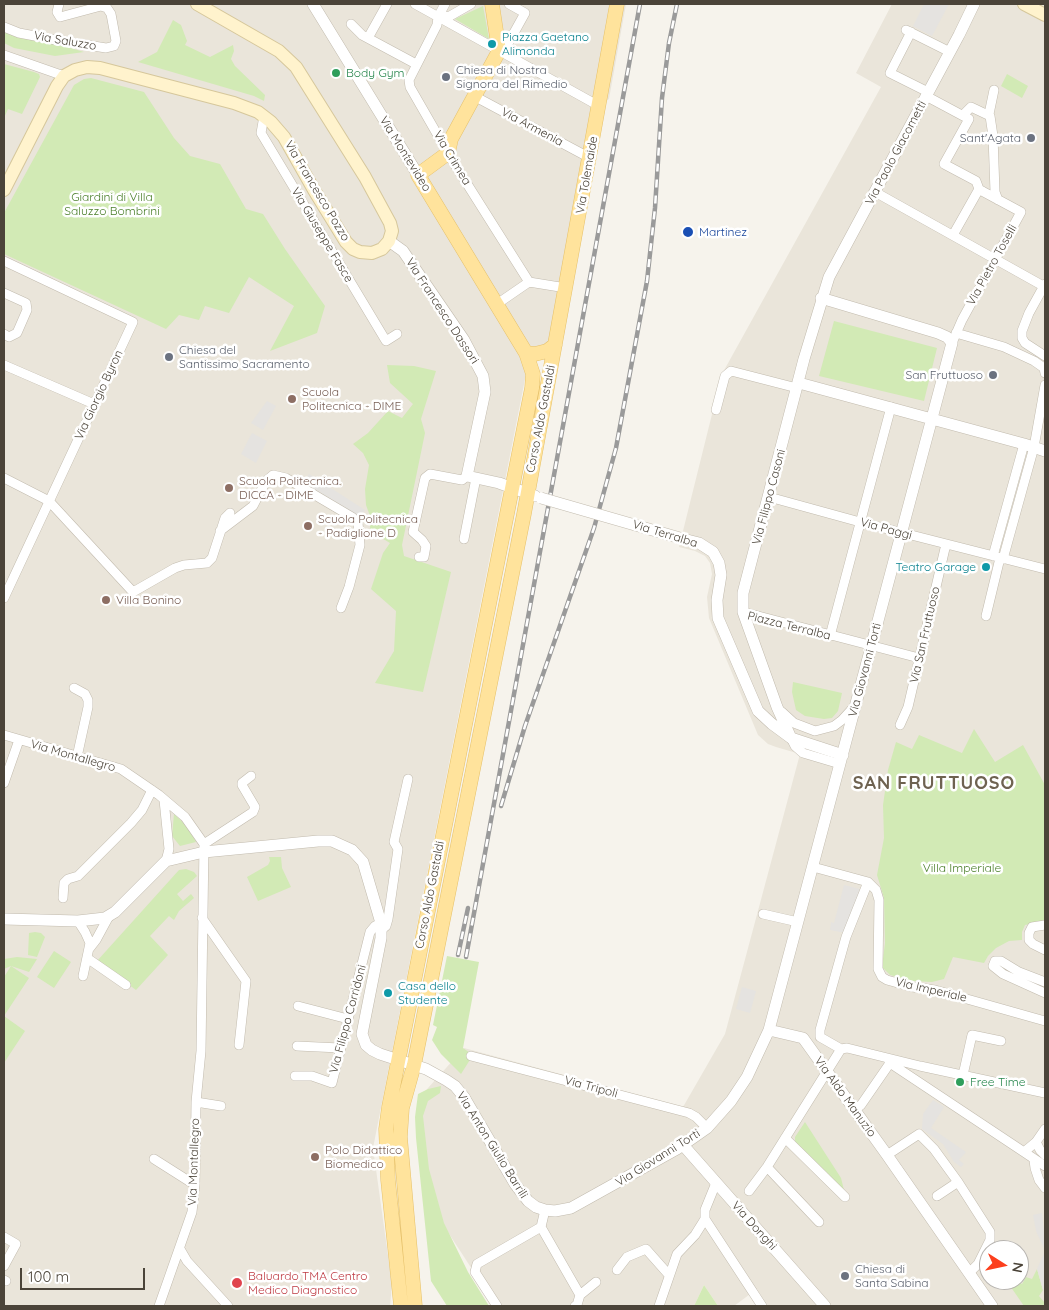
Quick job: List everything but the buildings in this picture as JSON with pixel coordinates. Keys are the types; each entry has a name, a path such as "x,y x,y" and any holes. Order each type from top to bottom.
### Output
{"main road":[{"path":"197,4 279,51 296,67 365,177 390,223 392,231 389,241"},
{"path":"418,175 448,153 451,139 499,51 492,4"},
{"name":"Via Tolemaide","path":"556,346 617,4"},
{"path":"1024,4 1045,15"},
{"name":"Via Francesco Pozzo","path":"64,76 75,70 87,67 100,68 250,108 264,116 284,137 314,190 349,245 360,252 372,253 382,249 389,241"},
{"path":"4,189 64,76"},
{"name":"Via Montevideo","path":"418,175 526,353"},
{"path":"526,353 541,353 556,346"},
{"name":"Corso Aldo Gastaldi","path":"415,1306 400,1137 402,1108 414,1065 556,346"},
{"name":"Corso Aldo Gastaldi","path":"401,1306 386,1152 388,1107 532,388 533,374 526,353"}],"street":[{"name":"Via Saluzzo","path":"4,27 19,33 103,48 109,48 115,44 111,14 106,7 101,6 60,17 57,12 59,4"},
{"name":"Via Montevideo","path":"313,4 418,175"},
{"path":"368,38 387,4"},
{"path":"415,4 437,21 499,51 599,106"},
{"path":"437,21 445,4"},
{"path":"437,21 471,4"},
{"path":"499,51 505,49 525,13 509,4"},
{"name":"Via Paolo Giacometti","path":"798,386 821,298 829,277 950,52 972,5"},
{"name":"Via Crimea","path":"437,21 409,80 410,87 448,153 529,282"},
{"path":"351,24 362,35 416,64"},
{"path":"950,52 909,31 890,73 963,115 971,107 989,114"},
{"path":"4,55 64,76"},
{"path":"994,90 989,114 993,136 995,192 998,200"},
{"name":"Via Armenia","path":"474,96 590,158"},
{"name":"Via Pietro Toselli","path":"954,338 1021,212 998,200 944,164 968,119 963,115"},
{"name":"Via Giuseppe Fasce","path":"264,116 261,133 386,341 397,334"},
{"path":"953,235 977,185"},
{"path":"875,192 1045,286 1024,326 1022,338 1030,348 1045,356"},
{"name":"Via Francesco Dassori","path":"389,241 403,251 464,340 483,376 486,392 464,539"},
{"name":"Via Giorgio Byron","path":"4,261 133,322 4,598"},
{"path":"497,304 529,282 566,288"},
{"path":"4,293 26,303 28,310 17,333 9,337 4,334"},
{"path":"821,298 947,337 1004,347 1034,361 1044,368 1045,373"},
{"name":"Via Giovanni Torti","path":"545,1210 564,1210 584,1202 683,1145 707,1128 732,1101 747,1076 769,1030 954,338"},
{"path":"4,365 94,404"},
{"path":"716,410 725,376 731,371 891,407 1029,445 1045,452"},
{"path":"986,616 999,558 1045,385"},
{"name":"Via Filippo Casoni","path":"743,612 743,593 798,386"},
{"path":"830,636 891,407"},
{"path":"419,557 424,557 426,546 413,532 424,478 430,474 462,480 472,477 528,493"},
{"path":"220,531 253,506 266,481 273,475 286,478 352,517 358,523 360,545 349,587 341,608"},
{"path":"4,478 49,501 133,592 184,564 207,563 212,558 225,518 230,513"},
{"name":"Via Terralba","path":"528,493 687,540 713,552 719,562 721,575 716,600 718,618 758,711 791,738"},
{"name":"Via Paggi","path":"769,497 1045,569"},
{"name":"Via San Fruttuoso","path":"900,726 908,707 946,544"},
{"name":"Piazza Terralba","path":"743,612 919,658"},
{"name":"Piazza Terralba","path":"743,612 777,706 791,738"},
{"path":"74,688 85,694 88,700 77,757"},
{"name":"Piazza Terralba","path":"777,706 788,719 804,728 815,731 838,723 857,703"},
{"name":"Via Montallegro","path":"4,735 116,767 152,790 185,817 204,848 201,1051 196,1102 195,1185 192,1212 160,1306"},
{"path":"791,738 841,760"},
{"path":"4,783 19,740"},
{"path":"204,848 253,812 255,807 242,785 251,776"},
{"name":"Via Filippo Corridoni","path":"295,1076 312,1076 332,1083 370,932 375,926 386,926 388,919 398,849 394,842 408,779"},
{"path":"63,898 64,883 68,879 78,876 130,823 142,810 152,790"},
{"path":"4,919 78,921 105,918 115,912 166,861 169,849 164,800"},
{"name":"Via Filippo Corridoni","path":"166,861 204,848 219,850 325,840 352,850 362,862 381,926 362,1034 366,1045 372,1050 414,1065"},
{"path":"813,867 868,882 846,937 819,1034 822,1040 841,1049 847,1048 889,1061 1045,1093"},
{"name":"Via Imperiale","path":"868,882 876,890 879,900 878,969 882,977 912,987 944,992 1045,1020"},
{"path":"763,914 798,922"},
{"path":"88,953 109,916"},
{"path":"202,918 246,981 239,1045"},
{"path":"78,921 90,943 83,976"},
{"path":"1045,925 1032,927 1029,933 1029,940 1045,950"},
{"path":"88,953 126,985"},
{"path":"1045,982 1019,972 1001,961 995,961 992,966 1003,974 1045,993"},
{"path":"298,1006 348,1019"},
{"name":"Via Aldo Manuzio","path":"769,1030 803,1038 970,1272 992,1306"},
{"path":"963,1075 972,1035 1001,1041"},
{"path":"297,1046 340,1048"},
{"path":"749,1191 767,1167 841,1049"},
{"name":"Via Tripoli","path":"471,1056 689,1113 707,1128"},
{"path":"854,1110 861,1105 889,1061"},
{"path":"889,1061 1045,1166"},
{"name":"Via Anton Giulio Barrili","path":"414,1065 446,1080 464,1097 515,1184 528,1201 536,1207 545,1210"},
{"name":"Via Montallegro","path":"196,1102 221,1106"},
{"path":"1024,1152 1036,1142 1045,1128"},
{"path":"887,1155 919,1134 934,1149 958,1182 990,1232 990,1240 978,1264 970,1272"},
{"path":"785,1138 845,1197"},
{"path":"1036,1142 1045,1155"},
{"name":"Via Donghi","path":"683,1145 826,1306"},
{"path":"154,1159 195,1185"},
{"path":"1034,1160 1039,1180 1045,1188"},
{"path":"767,1167 819,1222"},
{"path":"937,1196 958,1182"},
{"path":"659,1306 677,1254 695,1235 705,1218 705,1210 716,1183"},
{"path":"545,1210 541,1227 580,1295"},
{"path":"705,1218 762,1306"},
{"path":"497,1306 474,1272 477,1264 541,1227"},
{"path":"4,1237 16,1244 4,1266"},
{"path":"180,1249 187,1261 228,1306"},
{"path":"617,1270 627,1256 646,1249 669,1276"},
{"path":"575,1306 580,1295 596,1282"}],"shaded area":[{"path":"4,4 626,4 609,99 592,113 553,345 528,364 373,1148 392,1284 390,1306 4,1306"},
{"path":"892,4 1045,4 1045,1306 768,1306 757,1289 734,1306 718,1306 704,1285 694,1306 496,1306 442,1223 428,1169 419,1098 464,1048 683,1107 725,1034 800,754 768,744 758,735 709,618 707,597 712,574 710,563 705,556 679,547 722,374 881,87 856,73"},
{"path":"924,4 949,4 932,36 913,26"},
{"path":"267,401 276,406 263,430 251,423"},
{"path":"252,433 267,441 256,463 241,454"},
{"path":"309,474 365,510 360,518 304,482"},
{"path":"844,885 860,889 845,933 830,930 831,922 834,923"},
{"path":"742,987 756,991 750,1013 736,1009"},
{"path":"933,1100 944,1107 931,1128 966,1152 959,1160 964,1164 961,1167 954,1162 943,1144 922,1129 923,1114"},
{"path":"1042,1213 1045,1251 1036,1231 1033,1215"},
{"path":"1045,1251 1045,1288 1043,1290 1037,1269"}],"green space":[{"path":"483,6 489,39 455,19"},
{"path":"173,20 181,25 187,41 185,45 210,57 233,45 234,51 231,59 235,66 265,95 264,101 254,96 138,62 157,52"},
{"path":"4,30 84,52 55,56 14,48 4,43"},
{"path":"4,64 34,72 39,74 40,77 22,114 8,109 4,118"},
{"path":"1007,74 1028,86 1022,98 1001,86"},
{"name":"Giardini di Villa Saluzzo Bombrini","path":"91,78 144,92 174,138 190,156 220,164 246,209 263,214 325,306 317,333 270,351 294,306 249,277 229,313 205,306 199,320 179,315 166,329 4,254 4,213 74,85 84,79"},
{"path":"834,321 937,348 924,401 819,376"},
{"path":"387,365 414,366 436,371 421,419 425,433 402,545 404,556 451,572 423,692 375,683 394,651 396,611 371,589 383,553 390,543 370,531 370,516 366,505 365,489 369,465 363,453 353,444 368,433 388,411 402,418 413,404 390,383"},
{"path":"793,682 842,693 838,711 832,718 824,719 805,716 796,710 792,692"},
{"name":"Villa Imperiale","path":"974,729 995,762 1023,745 1045,785 1045,921 1025,925 1022,932 1022,940 1009,941 996,948 984,963 953,957 944,979 932,982 913,981 890,975 882,967 885,943 884,898 877,875 884,838 883,805 888,770 896,742 912,749 919,735 962,753"},
{"path":"174,814 188,827 196,842 180,846 172,836"},
{"path":"269,857 281,857 282,868 291,887 258,901 247,877 268,865"},
{"path":"186,869 194,872 197,876 177,894 183,901 191,894 194,898 179,911 174,920 169,916 150,936 168,955 136,990 97,961 179,870"},
{"path":"29,933 41,933 45,937 37,957 28,955"},
{"path":"54,951 71,962 54,988 37,977"},
{"path":"447,956 479,962 463,1048 473,1055 461,1074 441,1054 432,1040 437,1027 433,1025"},
{"path":"17,957 37,959 29,972 11,966 4,969 4,959"},
{"path":"11,966 29,978 4,1016 4,977"},
{"path":"4,1016 25,1031 4,1063"},
{"path":"441,1086 440,1093 428,1101 423,1116 429,1169 444,1223 468,1272 489,1306 447,1306 431,1281 415,1117 418,1094"},
{"path":"805,1122 841,1178 845,1194 795,1142 795,1137"},
{"path":"1037,1269 1043,1290 1039,1296 1045,1303 1045,1306 1024,1306 1013,1290 1029,1290 1029,1278 1032,1279"},
{"path":"704,1285 718,1306 694,1306"}],"railway":[{"path":"466,957 640,4"},
{"path":"501,806 525,726 594,528 616,448 647,281 655,208 662,98 669,43 677,4"},
{"path":"458,955 468,908"}],"place":[{"name":"Piazza Gaetano Alimonda","path":"492,44"},
{"name":"Body Gym","path":"336,73"},
{"name":"Chiesa di Nostra Signora del Rimedio","path":"446,77"},
{"name":"Sant'Agata","path":"1031,138"},
{"name":"Martinez","path":"688,232"},
{"name":"Chiesa del Santissimo Sacramento","path":"169,357"},
{"name":"San Fruttuoso","path":"993,375"},
{"name":"Scuola Politecnica - DIME","path":"292,399"},
{"name":"Scuola Politecnica. DICCA - DIME","path":"229,488"},
{"name":"Scuola Politecnica - Padiglione D","path":"308,526"},
{"name":"Teatro Garage","path":"986,567"},
{"name":"Villa Bonino","path":"106,600"},
{"name":"Casa dello Studente","path":"388,993"},
{"name":"Free Time","path":"960,1082"},
{"name":"Polo Didattico Biomedico","path":"315,1157"},
{"name":"Chiesa di Santa Sabina","path":"845,1276"},
{"name":"Baluardo TMA Centro Medico Diagnostico","path":"237,1283"}],"district":[{"name":"SAN FRUTTUOSO","path":"934,784"}]}
